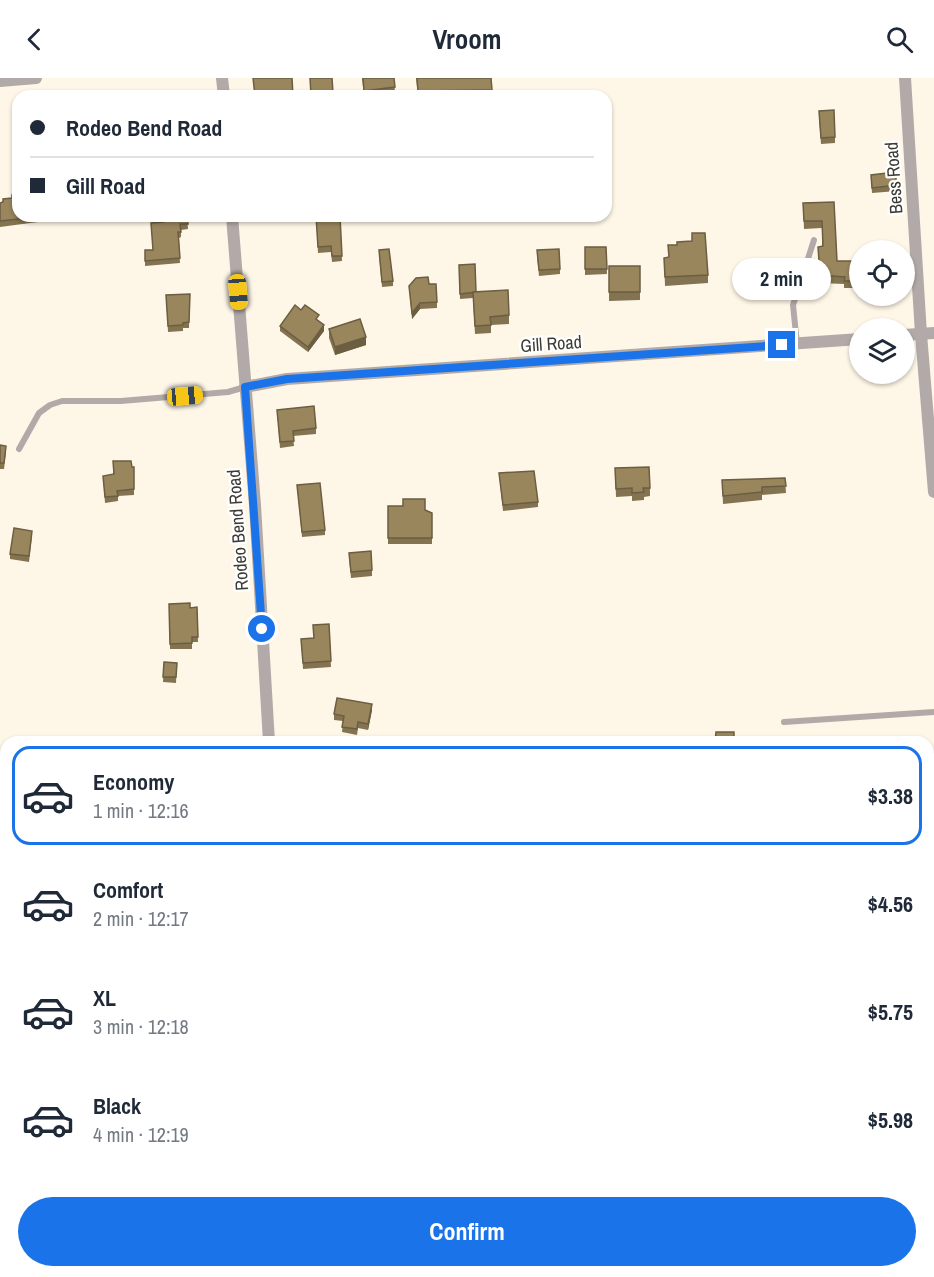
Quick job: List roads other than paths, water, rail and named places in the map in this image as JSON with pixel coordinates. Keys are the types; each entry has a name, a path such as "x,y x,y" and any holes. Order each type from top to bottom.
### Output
{"street":[{"path":"2,80 36,78"},
{"name":"Bess Road","path":"905,78 921,334 934,492"},
{"name":"Rodeo Bend Road","path":"232,222 269,736"},
{"path":"915,334 934,333"},
{"name":"Gill Road","path":"245,387 287,379 849,340"}],"lane":[{"path":"797,344 793,305 814,240"},
{"path":"19,449 39,413 50,405 62,401 121,401 228,392 245,387"},
{"path":"784,722 934,712"}]}
